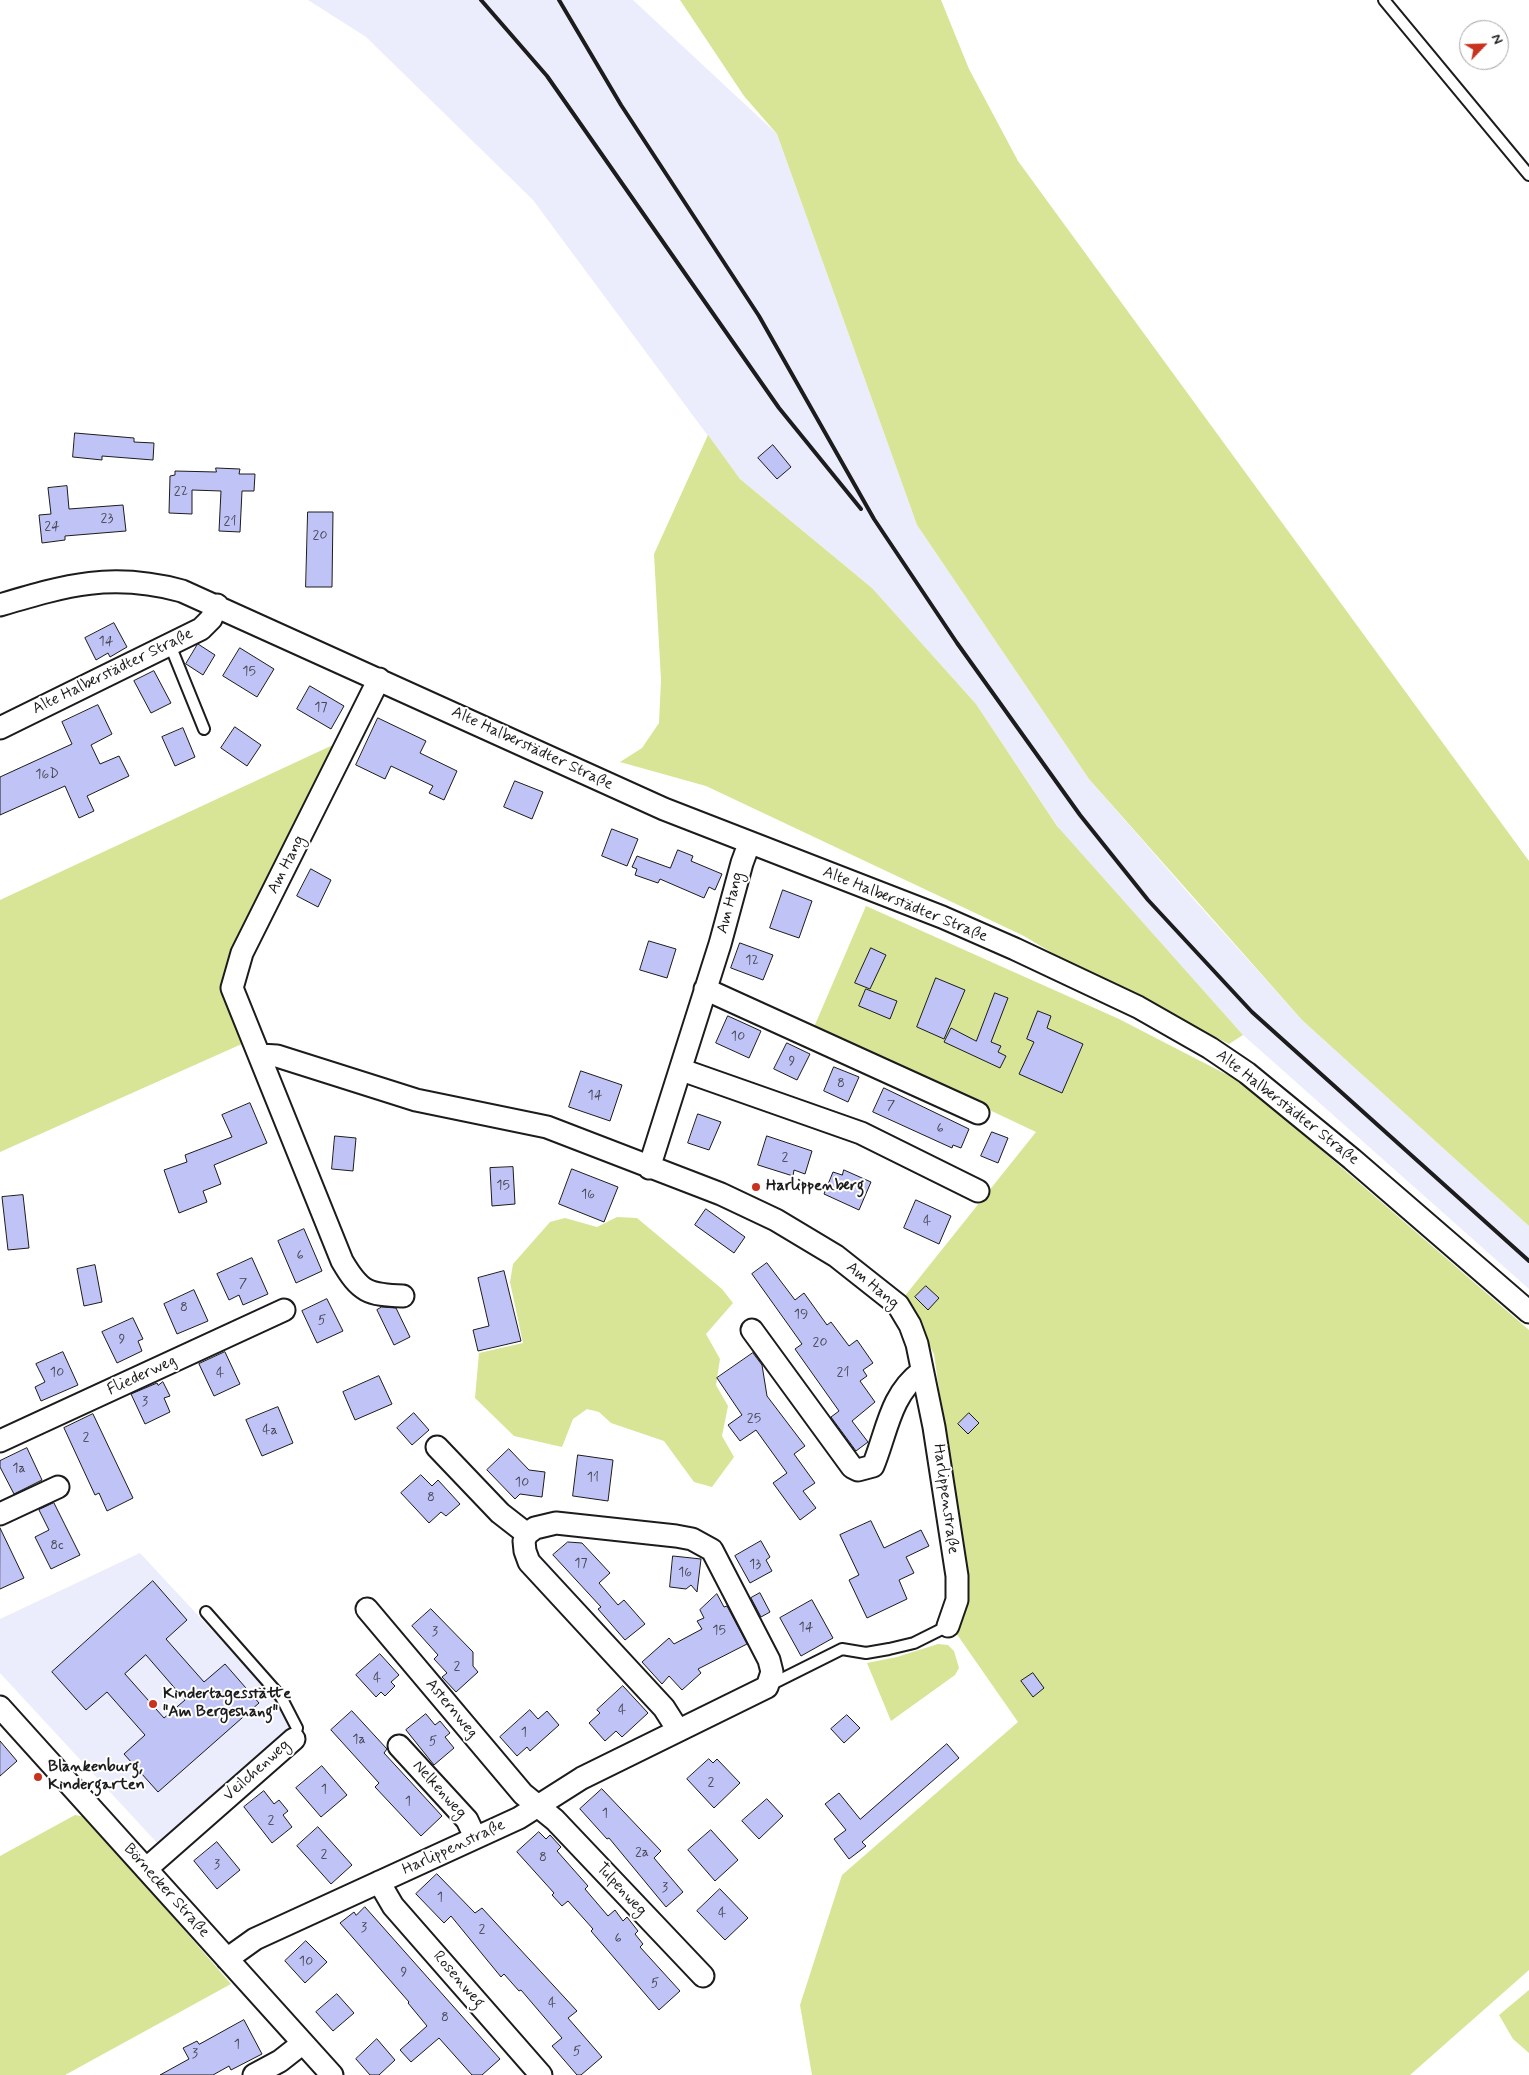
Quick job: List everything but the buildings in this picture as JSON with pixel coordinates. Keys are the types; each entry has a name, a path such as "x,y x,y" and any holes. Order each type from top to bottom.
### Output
{"street":[{"name":"Alte Halberstädter Straße","path":"0,605 68,585 113,581 155,583 182,591 217,605 664,809 749,844 942,917 1015,949 1138,1007 1210,1048 1294,1111 1529,1312"},
{"name":"Alte Halberstädter Straße","path":"0,728 201,629 210,619 217,605"},
{"name":"Am Hang","path":"380,679 242,953 232,988 342,1261 352,1278 363,1290 376,1295 403,1296"},
{"name":"Am Hang","path":"649,1168 682,1070 749,844"},
{"path":"705,989 978,1113"},
{"name":"Am Hang","path":"260,1055 277,1056 416,1100 547,1127 649,1168 721,1194 776,1220 836,1256 898,1305 910,1325 917,1344 922,1372"},
{"path":"682,1070 861,1133 978,1191"},
{"name":"Fliederweg","path":"0,1441 284,1310"},
{"path":"752,1330 852,1467 858,1470 873,1466 886,1423 899,1397 904,1389 922,1372"},
{"name":"Harlippenstraße","path":"922,1372 934,1428 956,1576 956,1600 948,1626"},
{"path":"437,1447 500,1513 527,1534"},
{"path":"0,1514 58,1487"},
{"path":"678,1730 664,1708 529,1562 524,1551 524,1541 527,1534 535,1528 556,1523 676,1536 703,1543 712,1550 764,1649 772,1672 767,1687"},
{"name":"Asternweg","path":"367,1609 517,1787 537,1806"},
{"name":"Harlippenstraße","path":"227,1960 255,1939 519,1818 582,1778 767,1687"},
{"name":"Börnecker Straße","path":"0,1707 332,2075"},
{"name":"Veilchenweg","path":"146,1869 294,1739"},
{"name":"Nelkenweg","path":"399,1746 467,1820 475,1837"},
{"name":"Tulpenweg","path":"537,1806 555,1820 702,1976"},
{"name":"Rosenweg","path":"379,1882 393,1906 541,2075"},
{"path":"254,2075 280,2061 304,2044"}],"lane":[{"path":"1384,0 1529,174"},
{"path":"170,644 204,730"},
{"name":"Veilchenweg","path":"206,1612 281,1697 297,1728 294,1739"},
{"path":"767,1687 842,1649 866,1653 889,1649 914,1643 948,1626"}],"shaded area":[{"path":"308,0 633,0 777,134 917,525 1089,779 1197,903 1302,1020 1529,1226 1529,1289 1243,1035 1060,830 976,704 872,588 740,479 533,200 366,37"},
{"name":"Kindertagesstätte \"Am Bergeshang\"","path":"140,1553 274,1697 290,1729 158,1844 0,1673 0,1619"}],"green space":[{"path":"680,0 941,0 969,69 1018,161 1529,861 1529,1226 1302,1020 1089,779 917,525 777,134 744,96"},
{"path":"708,435 740,479 872,588 976,704 1057,826 1243,1035 1229,1044 1064,960 1024,936 706,786 620,762 642,748 659,723 661,680 654,554"},
{"path":"335,744 236,947 244,1043 0,1152 0,900"},
{"path":"866,906 1119,1019 1245,1084 1529,1330 1529,1970 1410,2075 812,2075 800,2005 842,1875 1018,1722 956,1633 968,1595 934,1354 904,1297 1036,1132 814,1027"},
{"path":"617,1217 637,1218 722,1289 733,1303 706,1334 720,1359 716,1385 728,1406 722,1436 734,1457 712,1487 694,1482 664,1441 611,1423 599,1412 587,1409 573,1419 562,1447 514,1436 475,1398 479,1353 523,1343 510,1282 513,1264 550,1222 565,1218 597,1227"},
{"path":"938,1644 948,1645 954,1651 959,1668 955,1675 891,1721 867,1663 897,1657"},
{"path":"75,1815 86,1817 231,1984 65,2075 0,2075 0,1856"},
{"path":"1529,1990 1529,2053 1513,2039 1499,2015"}],"railway":[{"path":"481,0 547,76 779,408 861,509"},
{"path":"559,0 621,105 759,316 874,519 957,643 1080,815 1148,900 1252,1012 1529,1261"}],"place":[{"name":"Harlippenberg","path":"756,1187"},
{"name":"Kindertagesstätte \"Am Bergeshang\"","path":"153,1704"},
{"name":"Blankenburg, Kindergarten","path":"38,1777"}]}
